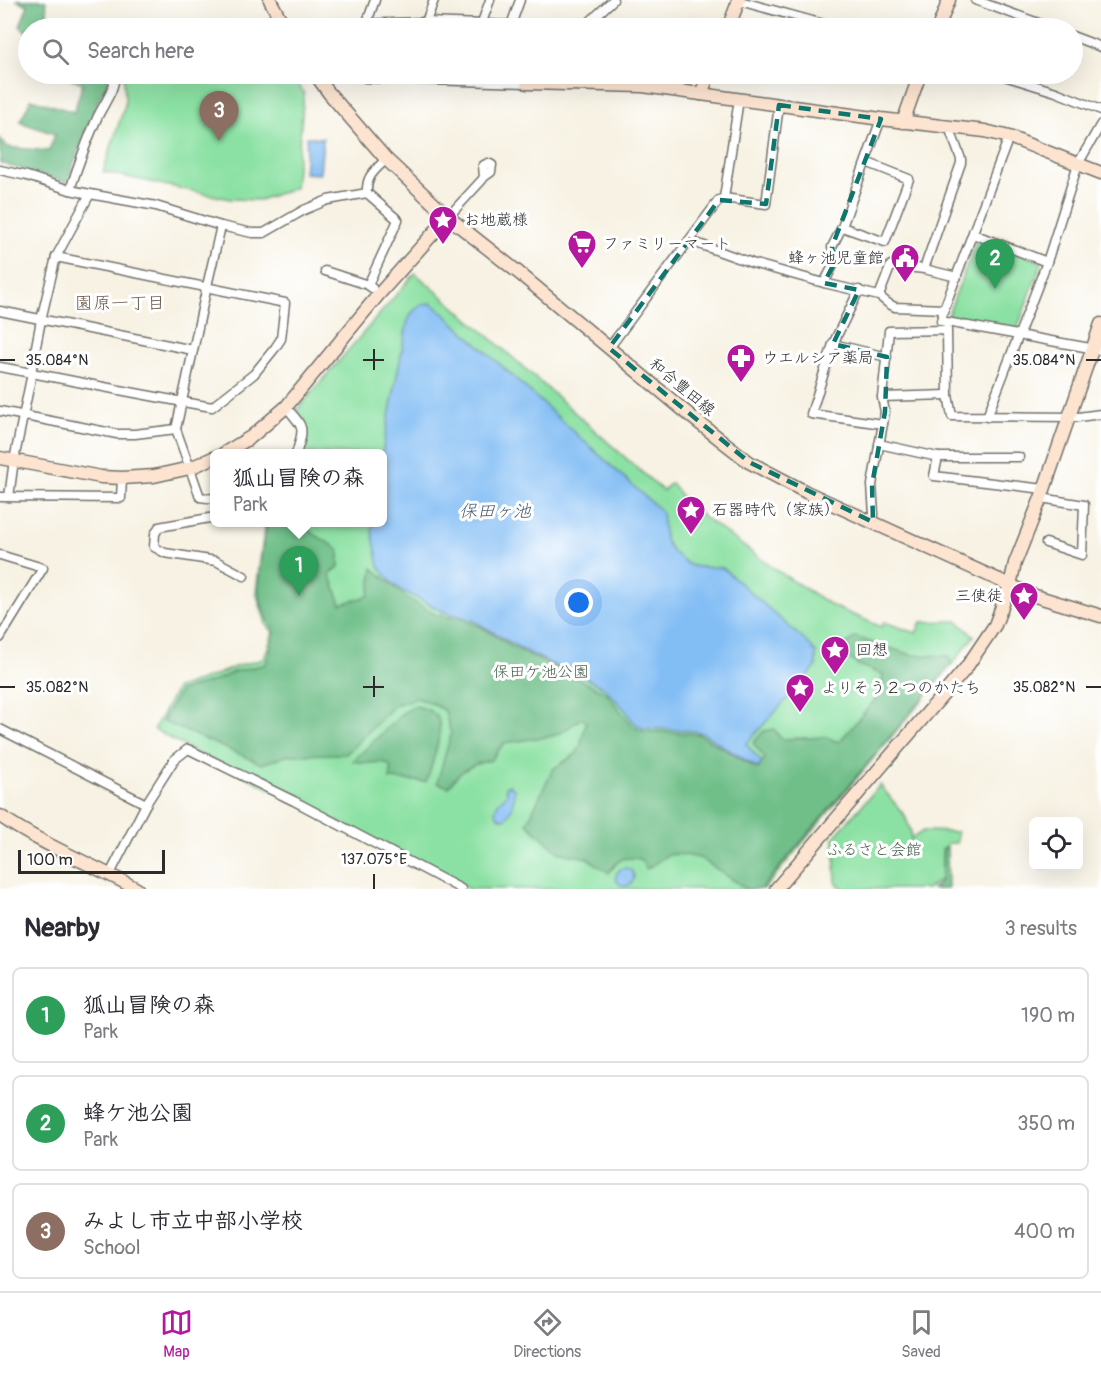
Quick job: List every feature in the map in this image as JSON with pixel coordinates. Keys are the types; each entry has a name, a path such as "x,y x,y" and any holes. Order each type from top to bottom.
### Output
{"street":[{"path":"270,0 280,18"},
{"path":"368,18 375,0"},
{"path":"427,18 434,0"},
{"path":"484,18 490,0"},
{"path":"514,18 520,0"},
{"path":"594,18 613,0"},
{"path":"732,18 738,0 802,18"},
{"path":"942,18 949,0"},
{"path":"975,0 1024,18"},
{"path":"1083,40 1101,47"},
{"path":"70,190 98,116 114,84"},
{"name":"和合豊田線","path":"323,84 386,159 448,217 749,462 806,492 1032,596 1101,616"},
{"path":"585,84 643,86 985,131 1009,137 1101,173"},
{"path":"701,94 705,84"},
{"path":"903,122 916,84"},
{"path":"1030,84 1101,111"},
{"path":"724,198 739,99"},
{"path":"609,348 719,200 724,198 766,204 779,105"},
{"path":"824,283 835,262 832,247 842,227 881,119"},
{"path":"987,417 1047,262 1078,164 1101,124"},
{"path":"924,269 961,159 949,127"},
{"path":"1009,137 941,321 1096,349"},
{"path":"368,285 398,220 367,193 369,177 386,159"},
{"path":"842,227 885,242 909,179 866,162"},
{"path":"0,170 70,190 156,206 252,233 264,233 304,210 328,200 367,193"},
{"path":"229,449 251,437 286,407 379,294 484,177"},
{"path":"90,194 56,258 41,320 14,460 4,497 121,498 122,478"},
{"path":"210,498 200,497 176,429 221,226"},
{"path":"973,234 1047,262"},
{"path":"696,243 752,263 879,296 895,308 944,309"},
{"path":"0,367 212,407 254,374 281,339 285,303 56,258"},
{"path":"879,296 891,264 957,277"},
{"path":"325,271 368,285 379,294"},
{"path":"859,291 833,344 811,414 882,424"},
{"path":"0,311 193,350"},
{"path":"776,889 966,668 995,625 1068,417 1096,349 1101,324"},
{"path":"873,522 872,484 885,412 882,397 889,332 947,330 948,395 952,416 1078,417 1101,414"},
{"path":"833,344 887,357"},
{"path":"882,397 948,395"},
{"path":"286,407 300,423 303,432 297,449"},
{"path":"0,411 117,434 176,429"},
{"path":"879,444 938,457 1019,457"},
{"path":"938,457 934,476 1042,493 1084,505 1082,555 1046,543"},
{"path":"0,458 101,477 122,478 154,476 190,468 210,459"},
{"path":"210,518 159,527 155,534 154,547 165,553 216,561 244,576"},
{"path":"0,555 43,568 0,638"},
{"path":"0,729 146,804"},
{"path":"110,874 146,804 174,760 188,749 294,801 461,889"},
{"path":"0,816 46,844 137,889"}],"highlighted area":[{"path":"779,105 881,119 832,247 835,262 824,283 859,290 833,344 887,357 885,412 872,485 873,522 749,462 609,348 719,200 766,204"}],"green space":[{"path":"16,0 46,0 48,18 23,18 28,5"},
{"path":"83,84 106,84 88,124 67,182 0,163 0,138 6,147 49,151 55,134 20,122 31,99 74,112"},
{"path":"124,84 297,84 304,93 295,188 260,200 230,199 103,172 125,105"},
{"path":"977,239 1042,262 1017,329 947,317"},
{"name":"保田ケ池公園","path":"415,273 663,491 671,483 689,506 779,572 834,607 882,627 884,622 916,633 921,622 957,621 974,636 764,889 469,889 154,729 177,688 237,666 264,659 273,632 266,624 256,592 264,527 387,527 387,449 301,449 307,433 295,412"},
{"path":"266,527 305,527 339,551 339,567 330,574 341,604 369,596 373,568 407,598 436,615 462,619 482,627 513,647 607,693 631,725 641,731 698,734 758,769 765,758 753,743 764,731 774,729 781,739 826,737 839,742 881,693 883,675 858,665 846,656 843,647 855,637 912,655 950,656 951,665 761,889 747,889 700,858 679,854 667,855 647,869 640,859 625,858 619,861 609,873 587,858 558,852 527,823 553,769 576,754 580,747 586,722 582,718 553,736 504,743 491,760 467,769 457,776 449,787 437,783 451,734 445,711 432,703 416,698 395,705 346,754 288,755 262,764 162,721 180,691 217,680 233,672 266,664 275,632 267,619 260,598 258,586"},
{"path":"414,706 435,714 440,730 426,782 390,779 391,770 387,764 353,761 404,712"},
{"name":"ふるさと会館","path":"880,785 905,816 911,839 923,831 957,832 957,843 949,843 942,849 942,878 927,889 844,889 836,883 834,837"},
{"path":"947,847 948,889 932,889 941,881 943,849"}],"water":[{"path":"307,137 323,138 320,174 304,173"},
{"name":"保田ヶ池","path":"431,303 439,309 662,512 665,540 673,552 689,565 724,569 816,652 816,667 746,744 762,762 758,768 702,733 642,728 634,723 605,688 521,649 473,620 444,612 401,590 392,583 379,566 372,531 372,527 387,527 387,449 383,449 407,324 415,309"},
{"path":"509,785 514,789 513,804 508,815 503,819 498,816 495,809 507,794 506,787"},
{"path":"621,868 629,868 634,873 632,884 621,886 616,881 616,873"}],"place":[{"name":"みよし市立中部小学校","path":"219,141"},
{"name":"お地蔵様","path":"443,246"},
{"name":"ファミリーマート","path":"582,270"},
{"name":"蜂ヶ池児童館","path":"905,284"},
{"name":"蜂ケ池公園","path":"995,289"},
{"name":"ウエルシア薬局","path":"741,384"},
{"name":"石器時代（家族）","path":"691,536"},
{"name":"狐山冒険の森","path":"299,596"},
{"name":"三使徒","path":"1024,622"},
{"name":"回想","path":"835,676"},
{"name":"よりそう２つのかたち","path":"800,714"}],"district":[{"name":"園原一丁目","path":"120,303"}]}
